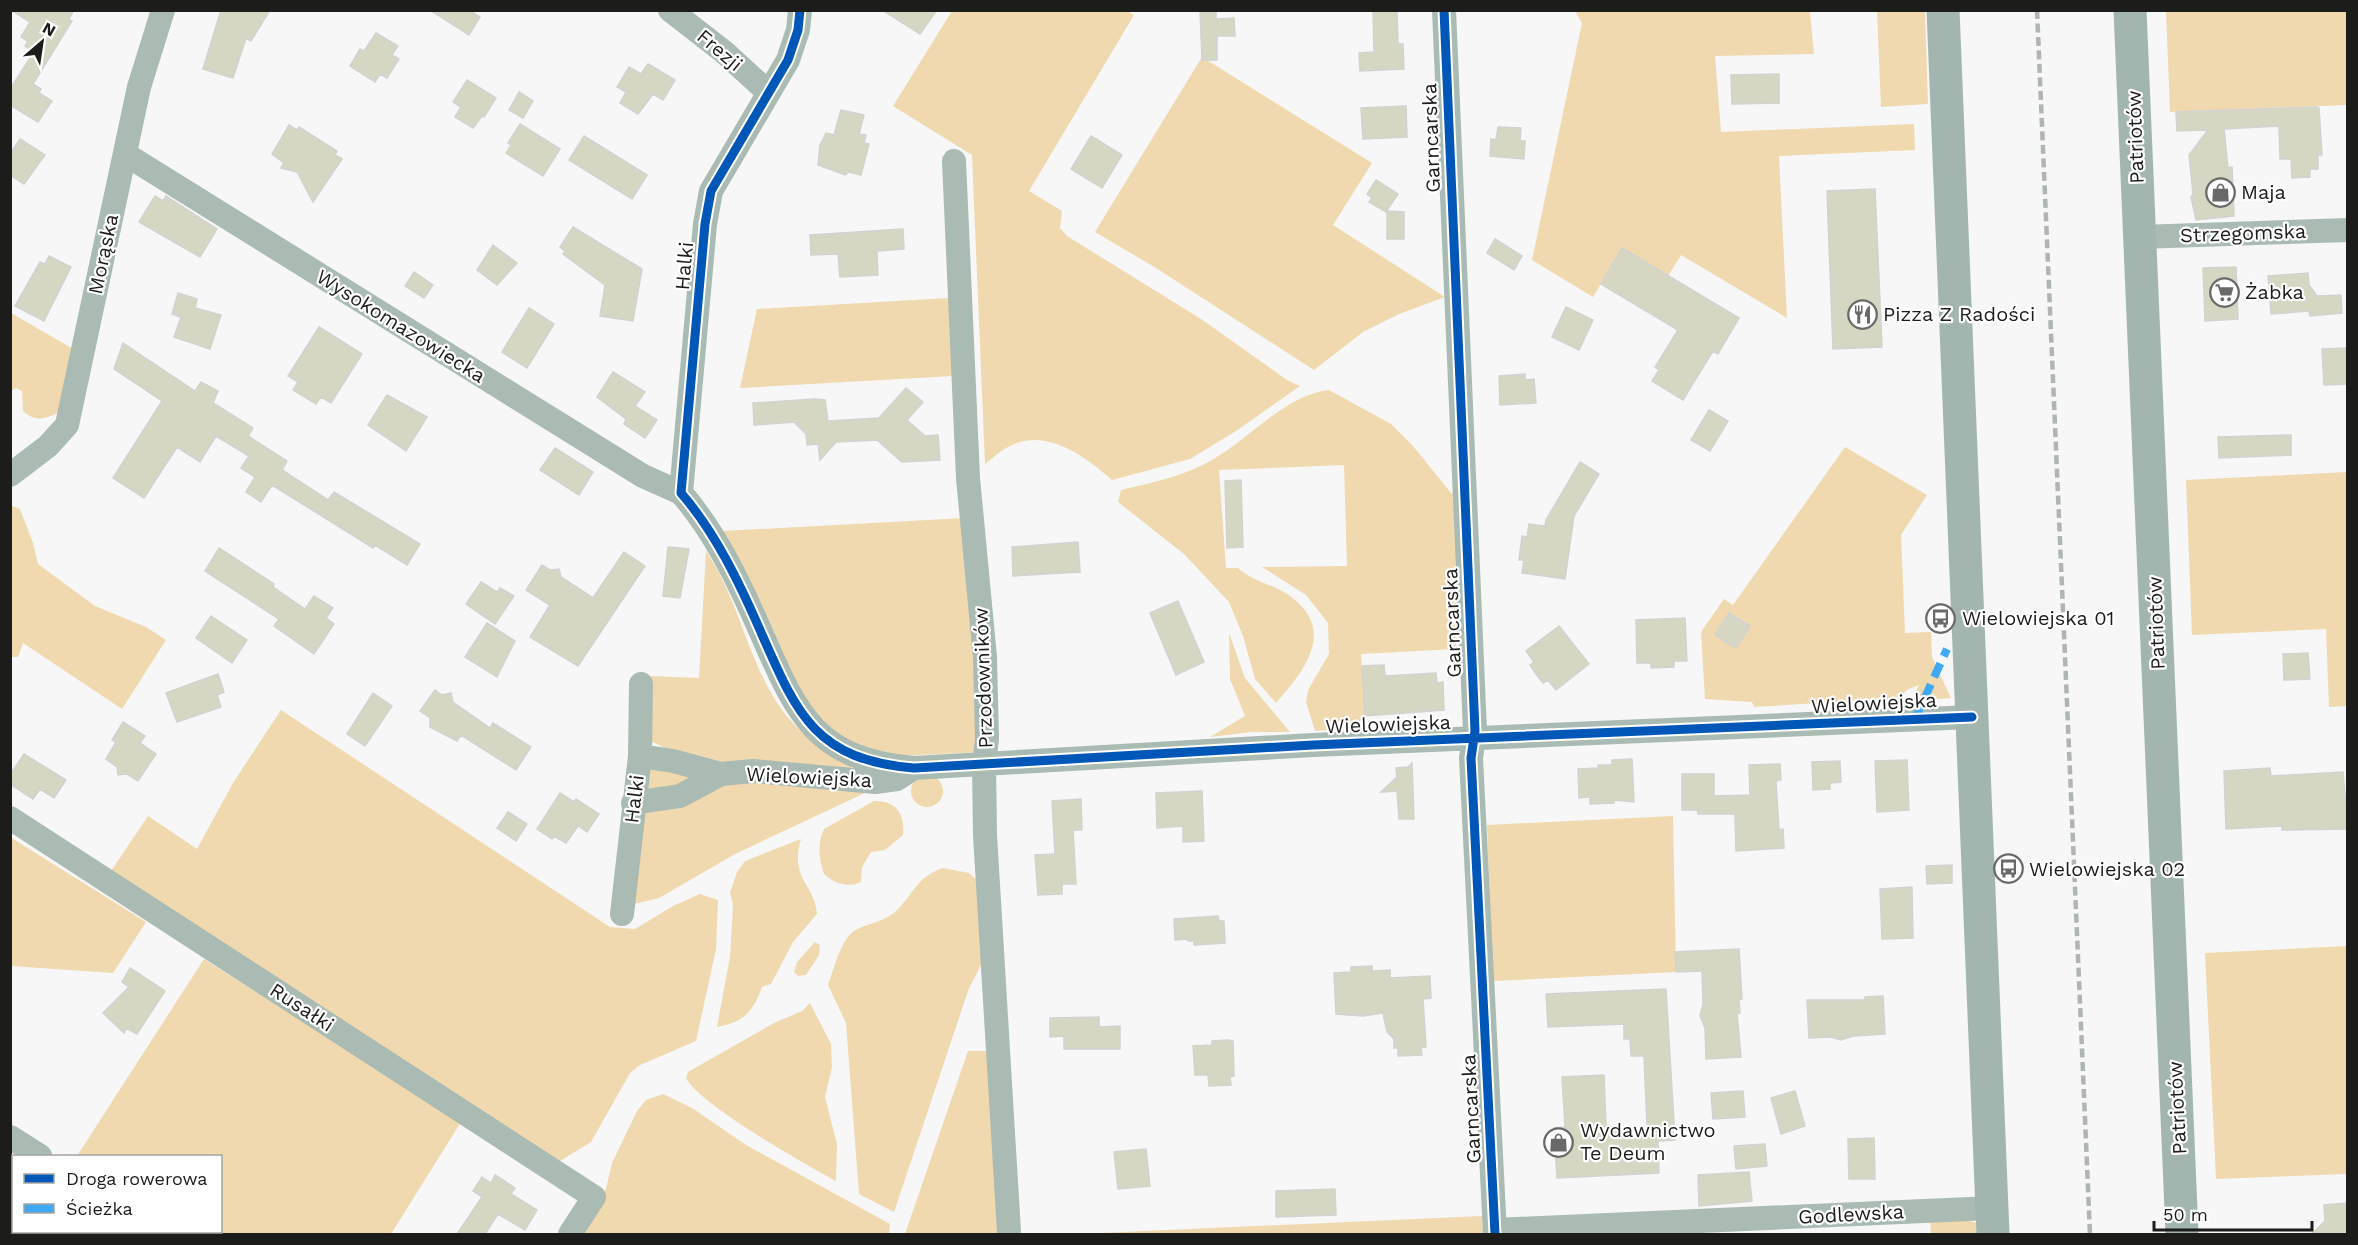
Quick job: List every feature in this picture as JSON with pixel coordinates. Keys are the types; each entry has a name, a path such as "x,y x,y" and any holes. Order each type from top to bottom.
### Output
{"main road":[{"path":"1943,10 1993,1221"},
{"name":"Patriotów","path":"2130,10 2182,1234"}],"street":[{"name":"Morąska","path":"10,475 48,446 67,425 139,87 162,10"},
{"name":"Frezji","path":"670,10 724,52 768,92"},
{"name":"Halki","path":"681,493 705,224 711,191 788,60 798,30 800,10"},
{"name":"Garncarska","path":"1444,10 1474,739 1471,758 1495,1232"},
{"name":"Wysokomazowiecka","path":"125,154 643,476 681,493"},
{"name":"Przodowników","path":"954,161 968,478 985,657 987,739 984,764 987,866 1009,1232"},
{"name":"Strzegomska","path":"2139,237 2348,230"},
{"path":"681,493 712,536 740,586 780,679 803,717 836,746 878,763 915,768"},
{"name":"Halki","path":"622,914 640,756 641,684"},
{"name":"Wielowiejska","path":"640,756 672,761 721,774 753,771 875,782 897,779 915,768 1313,745 1972,717"},
{"name":"Wielowiejska","path":"633,803 680,796 721,774"},
{"name":"Rusałki","path":"10,818 594,1197 570,1234"},
{"path":"10,1137 38,1155"},
{"name":"Godlewska","path":"1495,1232 1993,1221"}],"shaded area":[{"path":"1126,10 1134,15 1029,191 1062,211 1060,228 1067,236 1201,319 1287,380 1300,386 1236,431 1190,459 1112,480 1090,462 1064,447 1036,440 1022,441 1008,447 985,464 972,155 893,106 952,11"},
{"path":"1575,11 1834,11 1810,12 1814,54 1715,56 1721,132 1914,124 1915,150 1779,156 1787,318 1681,255 1668,276 1622,248 1593,297 1532,260 1582,23"},
{"path":"1877,11 1925,11 1928,104 1881,107"},
{"path":"2166,11 2347,11 2347,105 2170,112"},
{"path":"1202,57 1372,163 1333,225 1445,297 1399,314 1363,332 1314,370 1156,268 1095,232"},
{"path":"949,298 953,376 740,388 757,309"},
{"path":"11,313 75,350 62,410 52,416 37,418 28,415 23,411 22,391 16,388 11,391"},
{"path":"1329,390 1391,424 1413,446 1451,493 1458,495 1456,649 1361,654 1366,728 1315,731 1306,702 1308,690 1329,654 1328,623 1306,595 1262,567 1347,566 1344,465 1219,470 1226,568 1238,568 1249,576 1287,594 1302,607 1311,621 1314,634 1306,663 1276,703 1255,679 1243,636 1229,602 1184,554 1118,502 1121,490 1197,468 1233,446 1285,407 1314,393"},
{"path":"1845,447 1927,495 1901,535 1905,633 1931,632 1932,657 1951,698 1912,701 1919,685 1907,690 1898,698 1754,707 1752,702 1705,699 1701,632 1724,599 1733,605"},
{"path":"2347,472 2347,706 2329,707 2326,629 2192,635 2186,480"},
{"path":"10,505 20,509 38,564 95,606 146,627 166,640 122,709 23,643 18,657 11,657"},
{"path":"964,518 980,752 880,757 821,725 800,700 723,531"},
{"path":"706,551 731,598 761,674 774,698 790,719 816,743 889,771 780,762 733,764 705,762 647,739 650,676 699,678"},
{"path":"1229,633 1245,678 1290,732 1251,732 1210,737 1245,716 1230,679"},
{"path":"281,710 610,927 635,929 673,906 700,894 718,900 716,949 696,1041 640,1065 630,1073 591,1142 560,1161 111,871 148,816 197,849 233,783"},
{"path":"652,767 708,776 648,795 641,776"},
{"path":"927,775 938,780 943,791 938,802 927,807 916,802 911,791 916,780"},
{"path":"744,778 867,792 735,854 659,898 630,905 638,814"},
{"path":"874,801 888,803 897,810 901,815 903,835 885,850 871,852 862,867 861,882 846,885 833,880 824,874 820,857 820,840 824,829"},
{"path":"1673,816 1676,972 1493,981 1487,825"},
{"path":"10,837 146,922 113,973 11,966"},
{"path":"801,839 798,863 812,895 817,914 793,942 771,984 762,987 751,1009 741,1019 717,1027 730,957 733,905 730,893 737,872 745,861"},
{"path":"943,868 969,873 981,884 987,954 969,988 894,1212 859,1194 846,1023 828,985 838,956 849,936 859,928 892,915 921,881"},
{"path":"815,942 820,945 819,955 806,975 798,976 794,972 797,962"},
{"path":"2347,946 2347,1174 2216,1179 2205,953"},
{"path":"204,959 461,1122 391,1234 198,1234 196,1233 222,1233 222,1155 78,1155"},
{"path":"810,1003 831,1044 832,1067 825,1097 837,1144 836,1181 731,1118 695,1089 686,1078 688,1072 774,1023 802,1011"},
{"path":"968,1051 993,1051 1001,1234 905,1234"},
{"path":"663,1094 692,1108 746,1145 890,1224 889,1234 577,1234 606,1189 612,1163 637,1111 646,1100"},
{"path":"1482,1216 1483,1234 1078,1234"},
{"path":"1953,1217 1977,1223 1977,1234 1931,1234 1930,1218"}],"building":[{"path":"11,10 74,10 69,19 72,21 33,84 41,89 39,93 52,101 38,122 10,105 10,89 34,52 25,46 28,41 21,37 30,22"},
{"path":"221,10 270,10 251,41 246,38 233,78 203,69"},
{"path":"430,10 469,10 480,17 469,35"},
{"path":"882,10 937,10 920,34"},
{"path":"1200,10 1216,10 1216,19 1234,18 1235,36 1217,36 1217,60 1202,60"},
{"path":"1373,10 1397,10 1398,44 1403,44 1404,69 1360,71 1359,53 1374,52"},
{"path":"376,33 398,46 392,55 399,59 387,78 380,74 375,82 350,66 360,49 364,51"},
{"path":"648,64 675,80 663,100 653,94 638,114 620,103 626,92 617,87 629,67 641,74"},
{"path":"1779,74 1779,103 1732,104 1731,75"},
{"path":"467,80 496,98 484,117 482,116 473,128 455,117 461,107 453,102"},
{"path":"519,92 533,101 523,118 509,110"},
{"path":"1406,106 1407,137 1363,139 1361,108"},
{"path":"2319,108 2322,155 2318,155 2318,169 2310,169 2310,177 2292,178 2291,159 2280,159 2279,126 2224,129 2228,168 2232,167 2234,216 2196,220 2191,197 2193,194 2189,155 2208,130 2177,131 2176,112"},
{"path":"841,110 864,115 859,134 866,135 864,143 869,144 861,175 849,172 845,175 818,165 820,145 826,133 834,135"},
{"path":"520,124 560,149 543,176 506,153 511,145 508,143"},
{"path":"289,125 297,130 299,127 337,151 335,155 342,159 313,202 297,172 281,168 284,163 272,154"},
{"path":"1498,127 1521,128 1520,141 1525,141 1524,159 1490,156 1491,139 1496,140"},
{"path":"584,136 647,175 632,199 569,160"},
{"path":"1091,136 1122,155 1102,188 1071,169"},
{"path":"20,139 45,155 24,184 10,175 10,154"},
{"path":"1376,180 1398,194 1386,212 1369,202 1372,198 1367,194"},
{"path":"1875,189 1882,347 1833,349 1827,191"},
{"path":"155,196 163,201 166,196 217,229 200,257 139,222"},
{"path":"1387,211 1404,212 1404,239 1387,239"},
{"path":"573,227 642,269 633,321 600,316 605,285 563,254 565,251 560,247"},
{"path":"903,229 904,249 877,251 878,275 840,277 838,254 811,255 810,235"},
{"path":"1495,239 1522,256 1514,270 1487,253"},
{"path":"493,245 517,263 497,285 477,270"},
{"path":"1622,248 1739,318 1718,354 1713,351 1683,400 1652,381 1659,370 1655,367 1678,330 1601,284"},
{"path":"49,256 71,267 44,321 15,306 40,262 45,264"},
{"path":"2236,267 2238,319 2205,321 2203,268"},
{"path":"414,272 433,285 424,298 405,286"},
{"path":"2308,273 2309,285 2317,296 2341,295 2342,313 2310,316 2309,311 2271,314 2268,276"},
{"path":"178,293 197,299 195,308 221,315 210,349 174,337 181,317 172,314"},
{"path":"1566,307 1593,320 1579,350 1552,337"},
{"path":"529,308 554,324 527,368 502,352"},
{"path":"319,327 362,354 331,403 321,397 316,404 293,390 298,382 288,376"},
{"path":"123,343 195,391 201,382 218,391 213,403 253,428 248,436 287,461 282,470 328,500 334,492 420,544 407,565 375,545 373,548 272,485 261,502 246,492 255,477 241,468 249,456 216,436 200,462 177,447 144,498 113,478 162,401 114,369"},
{"path":"2348,348 2348,384 2324,385 2322,349"},
{"path":"613,372 645,392 635,406 657,420 645,438 624,424 626,419 597,397"},
{"path":"1525,374 1525,380 1534,379 1536,403 1500,405 1499,376"},
{"path":"906,388 923,402 907,420 925,436 938,435 940,460 902,462 877,440 836,442 820,460 818,444 807,445 806,434 794,422 754,425 753,403 815,399 825,400 828,421 879,418"},
{"path":"387,395 427,417 406,451 368,425"},
{"path":"1709,410 1728,421 1710,451 1691,440"},
{"path":"2291,435 2291,455 2219,458 2218,437"},
{"path":"555,448 593,472 579,495 540,470"},
{"path":"1580,462 1599,474 1574,516 1565,579 1522,573 1524,560 1519,560 1522,536 1527,537 1529,524 1545,526 1546,520"},
{"path":"1241,480 1243,547 1227,548 1225,481"},
{"path":"1078,542 1080,572 1013,576 1012,547"},
{"path":"668,547 689,549 680,598 663,596"},
{"path":"219,548 274,584 273,587 305,609 314,596 333,608 326,618 334,624 314,654 274,626 279,619 205,571"},
{"path":"624,552 645,566 578,666 530,637 550,605 526,590 542,565 550,570 559,569 561,577 593,598"},
{"path":"481,582 497,592 500,588 514,596 495,624 466,604"},
{"path":"1178,601 1204,662 1176,675 1150,613"},
{"path":"1729,613 1750,626 1736,648 1715,635"},
{"path":"211,616 247,640 232,663 196,638"},
{"path":"1685,618 1687,661 1674,661 1674,667 1651,668 1651,663 1637,663 1636,620"},
{"path":"487,623 515,641 497,677 465,657"},
{"path":"1559,626 1589,664 1556,690 1548,680 1543,683 1536,674 1530,665 1534,662 1526,651"},
{"path":"2308,653 2310,679 2284,680 2283,654"},
{"path":"1384,665 1385,676 1436,673 1437,683 1443,682 1444,710 1365,716 1362,666"},
{"path":"218,674 224,692 217,695 221,707 177,722 166,693"},
{"path":"435,690 442,695 451,693 453,702 490,728 493,723 531,747 516,770 461,735 457,741 430,727 430,718 420,711"},
{"path":"373,693 392,706 365,746 347,734"},
{"path":"123,722 145,736 140,743 156,754 138,781 127,774 118,775 117,767 106,759 116,742 112,740"},
{"path":"24,754 66,780 54,798 40,789 33,799 10,784 10,775"},
{"path":"1632,759 1634,802 1614,800 1614,803 1590,804 1590,797 1579,798 1578,769 1599,768 1598,765 1612,765 1612,760"},
{"path":"1907,760 1909,810 1877,812 1875,761"},
{"path":"1840,761 1841,782 1830,783 1830,789 1813,790 1812,762"},
{"path":"1412,763 1414,819 1399,819 1397,791 1381,792 1397,777 1396,768 1408,767"},
{"path":"1780,764 1781,780 1776,781 1779,830 1783,829 1784,848 1736,851 1735,814 1698,814 1697,810 1682,810 1682,774 1714,774 1714,796 1750,795 1749,765"},
{"path":"2270,768 2271,776 2343,772 2348,829 2282,830 2282,826 2226,829 2224,771"},
{"path":"1202,791 1204,841 1183,842 1183,826 1157,828 1156,793"},
{"path":"560,793 574,802 576,799 599,814 587,832 578,826 566,843 554,836 552,839 537,829"},
{"path":"1081,799 1082,830 1073,830 1076,884 1062,884 1062,894 1038,895 1035,855 1055,854 1052,801"},
{"path":"508,812 527,824 516,841 497,828"},
{"path":"1952,865 1952,883 1927,884 1926,866"},
{"path":"1912,887 1913,938 1882,939 1880,889"},
{"path":"1218,916 1219,921 1224,921 1225,943 1194,945 1194,941 1188,941 1188,939 1175,940 1174,919"},
{"path":"1739,949 1742,999 1739,999 1740,1013 1737,1014 1741,1057 1706,1059 1705,1028 1700,1016 1703,1004 1702,971 1676,972 1675,952"},
{"path":"1372,966 1372,971 1390,970 1390,978 1430,976 1431,998 1423,999 1426,1047 1421,1047 1422,1055 1398,1056 1398,1048 1394,1048 1394,1039 1387,1032 1383,1013 1363,1016 1336,1014 1334,973 1351,972 1351,967"},
{"path":"130,968 165,991 137,1034 126,1028 124,1033 103,1013 129,987 122,982"},
{"path":"1666,989 1675,1140 1658,1141 1659,1173 1557,1178 1554,1128 1565,1127 1562,1077 1604,1075 1606,1125 1609,1125 1609,1129 1647,1127 1644,1056 1631,1056 1630,1039 1624,1039 1624,1024 1548,1027 1546,994"},
{"path":"1883,996 1885,1034 1853,1036 1841,1040 1831,1037 1809,1038 1807,1000 1865,1000 1865,997"},
{"path":"1099,1017 1099,1027 1120,1026 1120,1049 1064,1049 1064,1036 1050,1037 1050,1018"},
{"path":"1212,1041 1233,1041 1234,1076 1230,1077 1231,1085 1209,1086 1208,1075 1195,1075 1193,1046 1212,1045"},
{"path":"1743,1091 1745,1117 1713,1119 1711,1093"},
{"path":"1795,1091 1805,1126 1781,1134 1771,1098"},
{"path":"1874,1138 1875,1179 1849,1179 1848,1139"},
{"path":"1765,1144 1767,1166 1736,1169 1734,1146"},
{"path":"1146,1149 1150,1186 1118,1189 1114,1152"},
{"path":"1749,1172 1752,1201 1699,1206 1698,1175"},
{"path":"495,1175 515,1188 511,1194 537,1210 525,1230 498,1214 485,1234 457,1234 482,1197 473,1191 482,1177 491,1183"},
{"path":"1335,1189 1336,1215 1276,1217 1276,1191"},
{"path":"2348,1203 2348,1234 2312,1234 2325,1221 2324,1205"}],"railway":[{"path":"2037,10 2090,1234"}],"marked path":[{"path":"1915,719 1947,649"}],"cycle path":[{"path":"800,10 798,30 788,60 711,191 705,224 681,493 705,524 725,558 798,708 813,727 831,742 853,755 880,763 914,768 1313,745 1972,717"},
{"path":"1444,10 1475,731 1471,758 1495,1234"}],"place":[{"name":"Maja","path":"2220,192"},
{"name":"Żabka","path":"2224,292"},
{"name":"Pizza Z Radości","path":"1862,314"},
{"name":"Wielowiejska 01","path":"1941,618"},
{"name":"Wielowiejska 02","path":"2008,869"},
{"name":"Wydawnictwo Te Deum","path":"1559,1142"}]}
